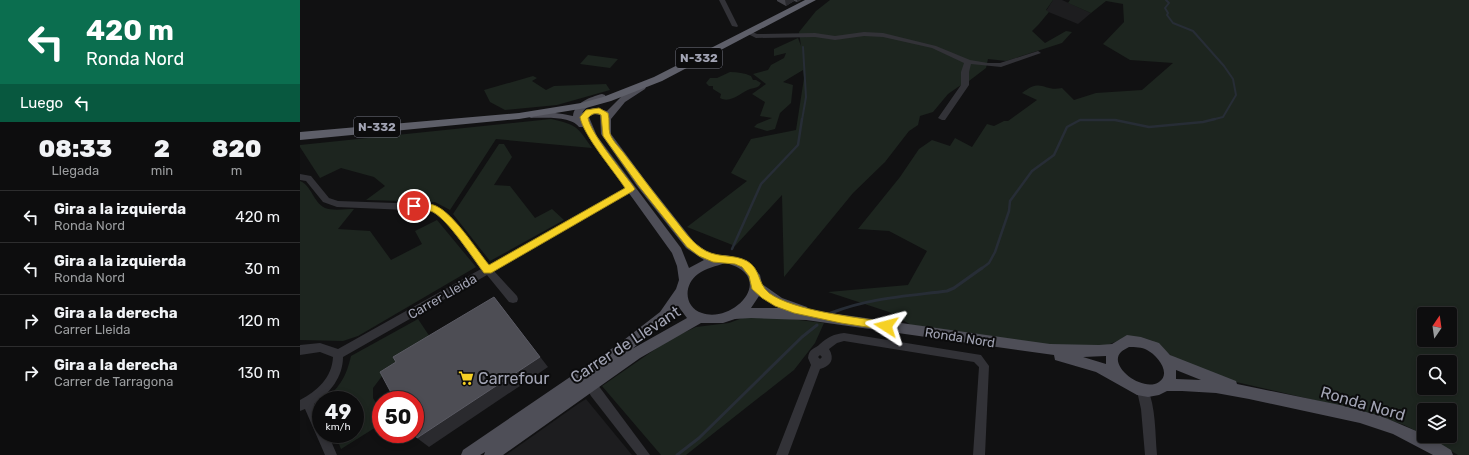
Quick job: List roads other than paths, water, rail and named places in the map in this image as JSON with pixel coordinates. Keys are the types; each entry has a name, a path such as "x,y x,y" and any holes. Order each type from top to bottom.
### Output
{"highway":[{"name":"N-332","path":"300,136 519,116 582,106 607,99 658,78 812,0"},
{"name":"N-332","path":"371,129 505,114 568,105 602,97 649,79 744,34"},
{"path":"300,132 371,129"},
{"path":"300,141 371,129"}],"main road":[{"path":"658,78 623,98 603,115 589,112 584,117 593,137 677,252 683,266 685,279 680,293 681,302 686,309 700,318"},
{"path":"579,121 579,110 582,106 602,97"},
{"path":"568,105 582,106 603,115"},
{"path":"519,116 551,114 579,121 589,128"},
{"name":"Ronda Nord","path":"603,115 606,134 641,183 690,245 702,254 716,260 736,261 745,265 754,275 756,286 751,299 746,305 733,314"},
{"name":"Ronda Nord","path":"685,279 698,267 716,260"},
{"name":"Ronda Nord","path":"756,286 766,296 778,303 794,309 841,319"},
{"name":"Carrer de Llevant","path":"468,455 625,347 664,316 680,293"},
{"name":"Ronda Nord","path":"700,318 716,319 733,314 775,313 841,319 1009,344 1075,351 1115,349"},
{"name":"Carrer de Llevant","path":"491,455 635,354 681,327 700,318"},
{"path":"1128,342 1145,343 1160,352 1166,359 1171,373 1166,385 1159,389 1143,391 1133,387 1119,377 1112,362 1112,355 1120,344 1128,342"},
{"name":"Ronda Nord","path":"1009,344 1075,359 1099,367 1119,377"},
{"name":"Ronda Nord","path":"1166,359 1219,380 1266,396"},
{"name":"Ronda Nord","path":"1166,385 1190,384 1266,396 1382,423 1412,436 1446,455"}],"street":[{"path":"722,0 735,26"},
{"path":"744,34 756,36 814,35 835,38 864,34 883,34 934,47 968,62 988,65 1001,64 1038,53"},
{"path":"942,118 965,85 965,72 968,62"},
{"path":"300,177 308,178 326,200 337,204 414,206 433,208 449,221 513,299"},
{"name":"Carrer Lleida","path":"338,355 630,189"},
{"path":"782,455 817,363 821,363 827,358 825,352 822,350 826,344 834,338 844,336 977,358 981,361 984,366 979,455"},
{"path":"300,350 320,347 330,349 338,355 337,371 330,382 320,393 304,404 312,418"},
{"path":"591,385 644,455"},
{"path":"1143,391 1147,409 1151,455"},
{"path":"326,443 331,455"}],"waterway":[{"path":"981,269 989,263 995,252 1009,211 1010,201 1032,171 1054,155 1067,127 1080,120 1115,120 1149,127 1203,122 1223,117 1236,95 1233,79 1224,66 1193,31 1173,23 1167,15 1168,13 1165,8 1169,3 1166,0"},
{"path":"802,120 806,97 803,47"},
{"path":"732,249 761,184 798,145 802,119"},
{"path":"831,313 874,301 947,291 954,288 982,268"},
{"path":"677,455 699,438 802,337 817,325"}],"place":[{"name":"Carrefour","path":"466,378"}]}
